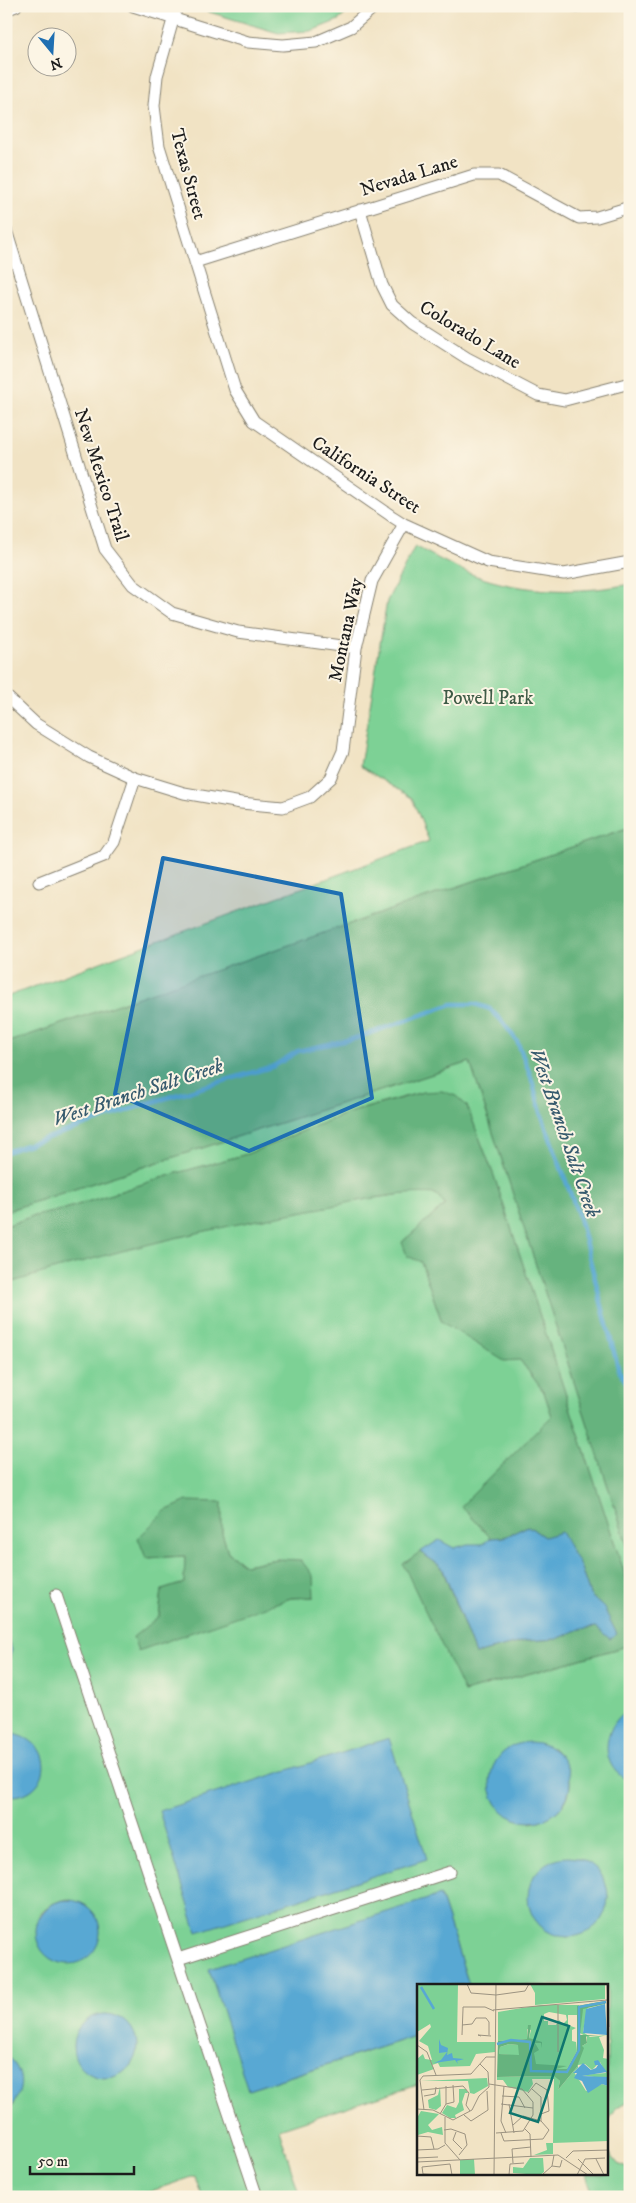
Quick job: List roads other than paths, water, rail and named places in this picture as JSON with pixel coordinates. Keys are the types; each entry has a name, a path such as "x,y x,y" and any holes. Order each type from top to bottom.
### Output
{"street":[{"path":"6,10 16,6"},
{"path":"133,6 248,42 283,45 316,42 352,27 375,6"},
{"name":"Texas Street","path":"177,6 157,76 154,106 159,146 195,262"},
{"name":"Nevada Lane","path":"195,262 474,175 499,175 579,218 597,217 630,207"},
{"name":"Colorado Lane","path":"360,210 382,285 392,305 412,323 467,358 538,395 565,400 630,383"},
{"name":"New Mexico Trail","path":"6,230 105,549 133,585 172,613 238,632 356,648"},
{"name":"California Street","path":"195,262 235,390 254,421 404,524 488,562 564,574 630,562"},
{"name":"Montana Way","path":"6,696 36,724 89,757 135,778 184,793 283,808 310,797 331,778 343,751 356,648 372,581 404,524"},
{"path":"39,882 104,856 114,842 135,778"},
{"path":"56,1595 257,2197"},
{"path":"178,1959 450,1872"}],"water":[{"path":"528,1526 544,1537 561,1532 581,1568 590,1595 604,1608 617,1634 610,1639 596,1627 580,1629 557,1639 525,1641 475,1654 442,1567 420,1552 439,1540 454,1548 468,1544 482,1544 491,1538 505,1537"},
{"path":"6,1633 12,1650 6,1668"},
{"path":"630,1709 630,1781 619,1775 612,1766 607,1746 609,1735 614,1725"},
{"path":"13,1734 28,1739 38,1748 43,1758 44,1770 40,1780 33,1789 21,1795 6,1796 6,1736"},
{"path":"389,1738 427,1859 197,1932 159,1811"},
{"path":"522,1742 538,1742 559,1753 570,1774 570,1790 559,1811 538,1822 522,1822 508,1816 496,1804 490,1790 490,1774 496,1760 508,1748"},
{"path":"568,1857 583,1860 596,1869 605,1882 608,1897 605,1912 596,1925 583,1934 568,1937 553,1934 540,1925 531,1912 528,1897 531,1882 540,1869 553,1860"},
{"path":"440,1895 469,1984 417,1984 417,2035 248,2090 209,1969"},
{"path":"68,1900 80,1902 91,1909 98,1920 100,1932 98,1944 91,1955 80,1962 68,1964 56,1962 45,1955 38,1944 36,1932 38,1920 45,1909 56,1902"},
{"path":"105,2014 117,2017 128,2023 134,2034 137,2046 134,2058 128,2069 117,2075 105,2078 93,2075 82,2069 76,2058 73,2046 76,2034 82,2023 93,2017"},
{"path":"6,2056 17,2068 21,2083 17,2098 6,2110"}],"waterway":[{"name":"West Branch Salt Creek","path":"6,1152 143,1105 274,1066 298,1051 357,1038 452,1004 475,1004 490,1009 517,1041 531,1077 542,1116 578,1214 619,1371 630,1388"}],"park label":[{"name":"Powell Park","path":"488,698"}]}
